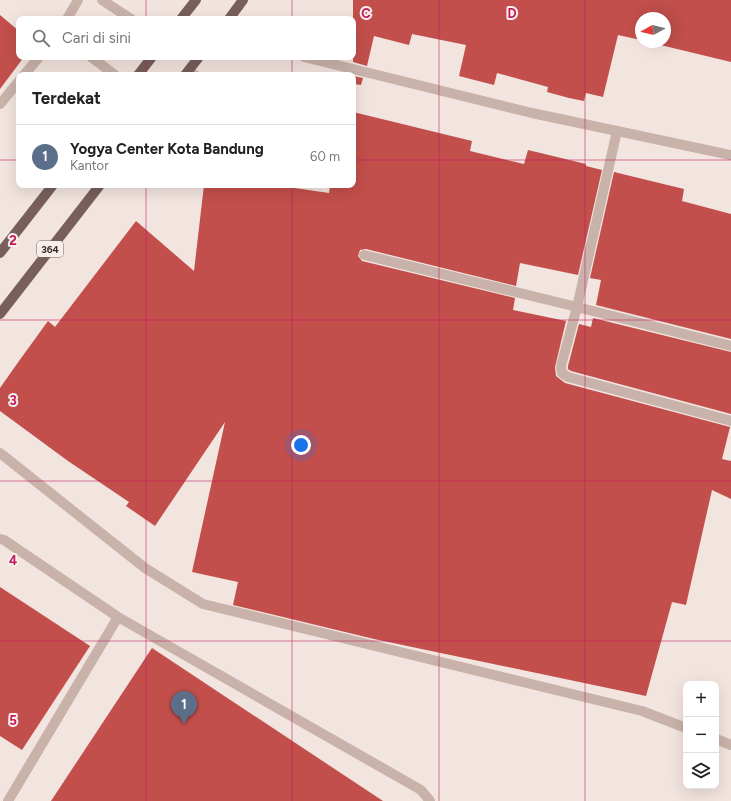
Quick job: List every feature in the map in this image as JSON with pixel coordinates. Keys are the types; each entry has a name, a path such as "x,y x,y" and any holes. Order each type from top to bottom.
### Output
{"main road":[{"path":"183,16 196,0"},
{"path":"231,16 243,0"},
{"path":"140,72 150,60"},
{"path":"190,72 197,60"},
{"path":"0,253 51,188"},
{"name":"364","path":"0,314 98,188"}],"street":[{"path":"69,16 78,0"},
{"path":"102,0 126,16"},
{"path":"26,72 36,60"},
{"path":"95,60 111,72"},
{"path":"316,60 532,113 731,156"},
{"path":"0,104 16,85"},
{"path":"617,131 577,307 561,366 562,373 568,377 731,421"},
{"path":"364,255 731,346"},
{"path":"0,453 145,568 203,604 642,711 683,727"},
{"path":"0,539 4,540 118,617 421,790 430,801"},
{"path":"8,801 118,617"},
{"path":"719,740 731,745"}],"building":[{"path":"353,0 731,0 731,62 671,48 671,12 635,12 635,39 618,35 603,97 586,93 584,101 547,92 548,87 497,73 494,85 459,76 466,45 412,34 409,45 374,36 367,66 353,62 353,60 356,60 356,16 353,16"},
{"path":"0,15 16,28 16,60 22,60 0,89"},
{"path":"356,77 363,78 361,85 356,84"},
{"path":"356,113 472,141 470,151 524,164 528,150 586,164 586,166 602,170 578,275 520,263 516,286 366,249 360,250 358,256 362,261 515,298 513,310 566,321 555,367 556,376 565,383 730,427 722,459 731,461 731,499 712,490 686,605 672,602 646,696 374,639 233,605 238,582 192,572 225,422 155,526 126,506 129,502 68,461 0,411 0,388 19,361 48,321 55,327 136,221 194,271 204,188 295,188 329,193 330,188 356,188"},
{"path":"614,172 684,189 682,201 731,214 731,339 596,305 601,280 590,278"},
{"path":"593,318 731,352 731,414 568,369 579,324 591,327"},
{"path":"0,587 90,646 22,750 0,736"},
{"path":"152,648 383,801 51,801"}],"place":[{"name":"Yogya Center Kota Bandung","path":"184,724"}]}
